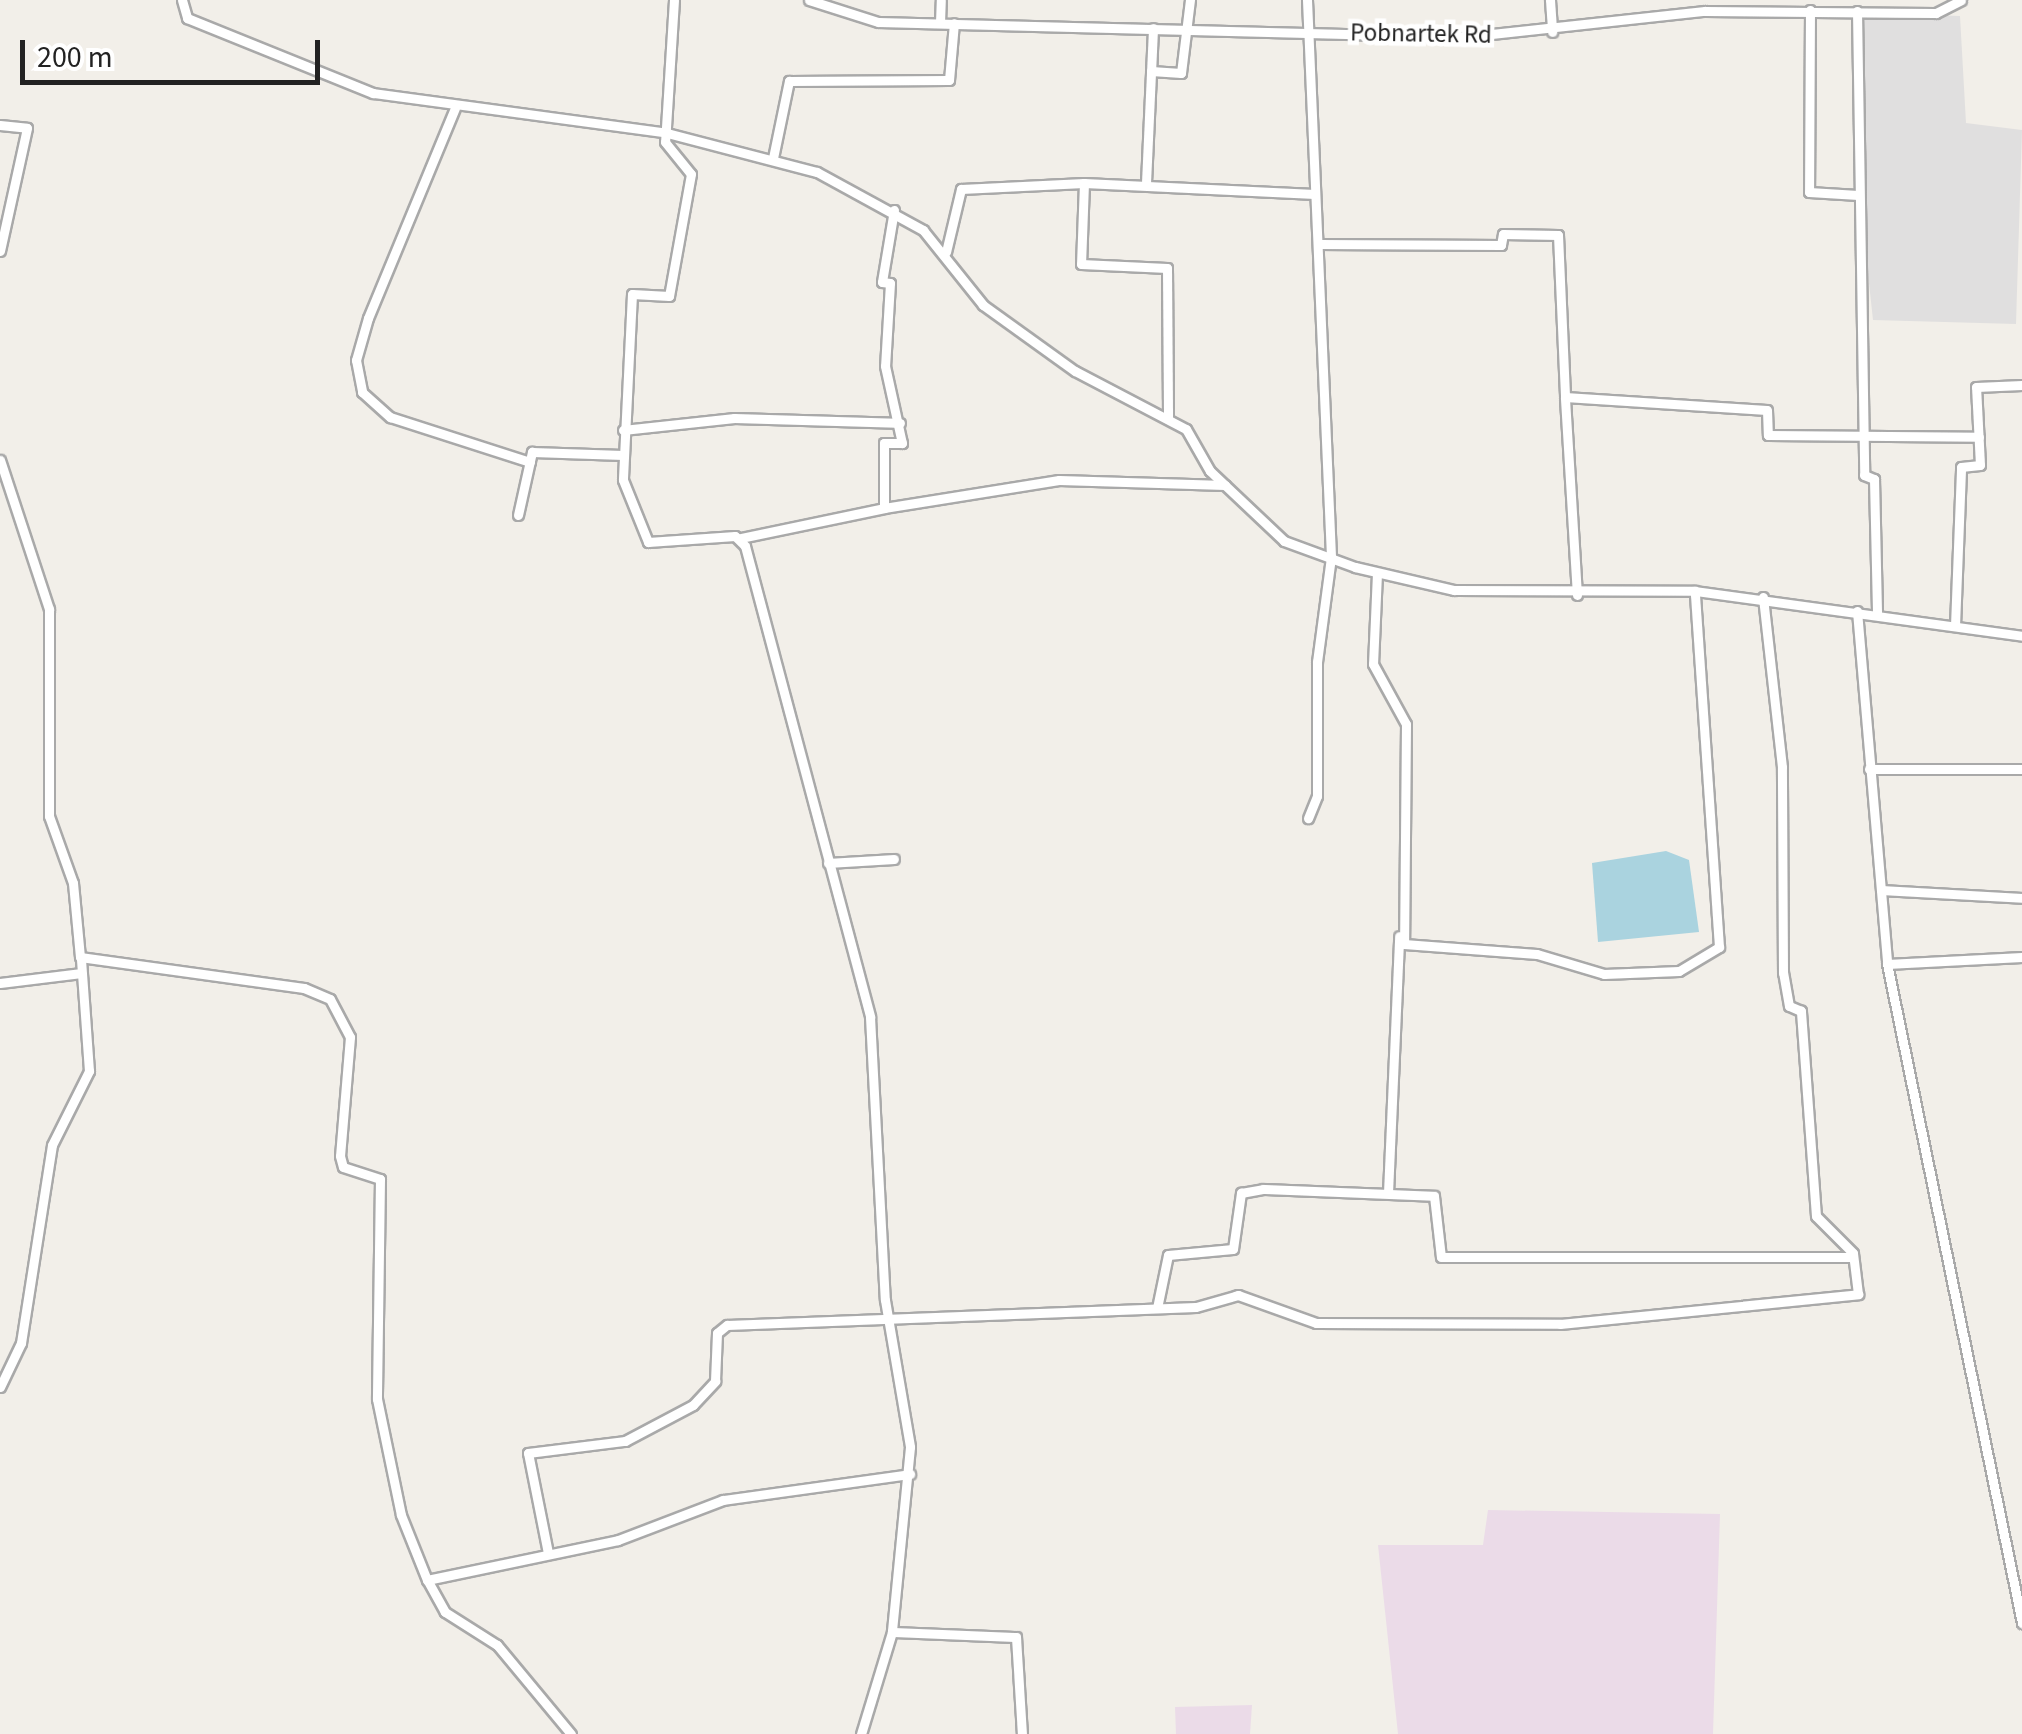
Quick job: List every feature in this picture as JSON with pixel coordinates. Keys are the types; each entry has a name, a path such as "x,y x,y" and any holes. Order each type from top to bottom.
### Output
{"street":[{"path":"182,0 187,18 290,66 454,108 667,133 773,158 894,210 946,252 983,305 1075,371 1186,429 1224,485 1284,541 1330,558 1454,590 1577,595 1694,591 2022,636"},
{"path":"674,0 667,133 690,174 670,296 632,294 623,430 623,455 644,539 740,538 884,508 1059,480 1224,485"},
{"name":"Pobnartek Rd","path":"809,0 878,22 1184,30 1552,32 1706,10 1810,6 1936,14 1961,0"},
{"path":"940,23 941,0"},
{"path":"1151,71 1181,73 1190,0"},
{"path":"1307,0 1330,558 1317,662 1317,796 1308,818"},
{"path":"1550,0 1552,32"},
{"path":"1810,6 1809,192 1858,196"},
{"path":"1857,10 1864,435 1877,614"},
{"path":"773,158 790,82 949,80 954,23"},
{"path":"1146,183 1154,28"},
{"path":"454,108 368,318 356,360 362,392 390,417 530,462"},
{"path":"0,125 27,128 0,251"},
{"path":"1084,183 1081,264 1167,268 1168,419"},
{"path":"946,252 961,189 1146,183 1315,194"},
{"path":"884,508 884,443 902,443 885,366 890,283 882,282 894,210"},
{"path":"1319,244 1502,244 1504,234 1558,235 1577,595"},
{"path":"1955,626 1960,470 1980,465 1977,383 2022,385"},
{"path":"1564,396 1764,410 1768,435 1979,437"},
{"path":"623,430 734,418 900,423"},
{"path":"518,514 532,452 623,455"},
{"path":"0,460 49,608 49,816 73,883 80,973 93,1035 90,1071 52,1144 21,1344 0,1387"},
{"path":"740,538 870,1018 888,1322 910,1474 892,1632 862,1734"},
{"path":"1377,573 1373,664 1406,724 1388,1193"},
{"path":"1399,935 1414,946 1537,954 1604,974 1679,971 1720,946 1694,591"},
{"path":"548,1554 529,1452 625,1440 693,1404 714,1380 718,1333 727,1325 888,1322 1156,1308 1249,1295 1325,1324 1616,1320 1852,1297 1854,1256 1816,1216 1802,1011 1788,1006 1784,973 1782,767 1763,598"},
{"path":"1857,611 1887,964 2022,1623"},
{"path":"1870,769 2022,769"},
{"path":"828,863 894,859"},
{"path":"1881,890 2022,898"},
{"path":"1887,964 2022,957"},
{"path":"81,958 304,988 337,1006 353,1073 340,1160 380,1182 377,1398 401,1515 427,1580 445,1612 497,1645 571,1734"},
{"path":"0,983 80,973"},
{"path":"1156,1308 1168,1255 1239,1242 1241,1194 1388,1193 1439,1198 1441,1257 1854,1256"},
{"path":"427,1580 618,1540 723,1500 910,1474"},
{"path":"892,1632 1016,1638 1022,1734"}],"shaded area":[{"path":"1861,13 1960,16 1966,123 2022,130 2016,324 1873,320 1853,136"},
{"path":"1488,1510 1720,1514 1713,1734 1398,1734 1378,1545 1483,1545"},
{"path":"1252,1705 1250,1734 1176,1734 1175,1707"}],"water":[{"path":"1666,851 1689,860 1699,932 1598,942 1592,863"}]}
